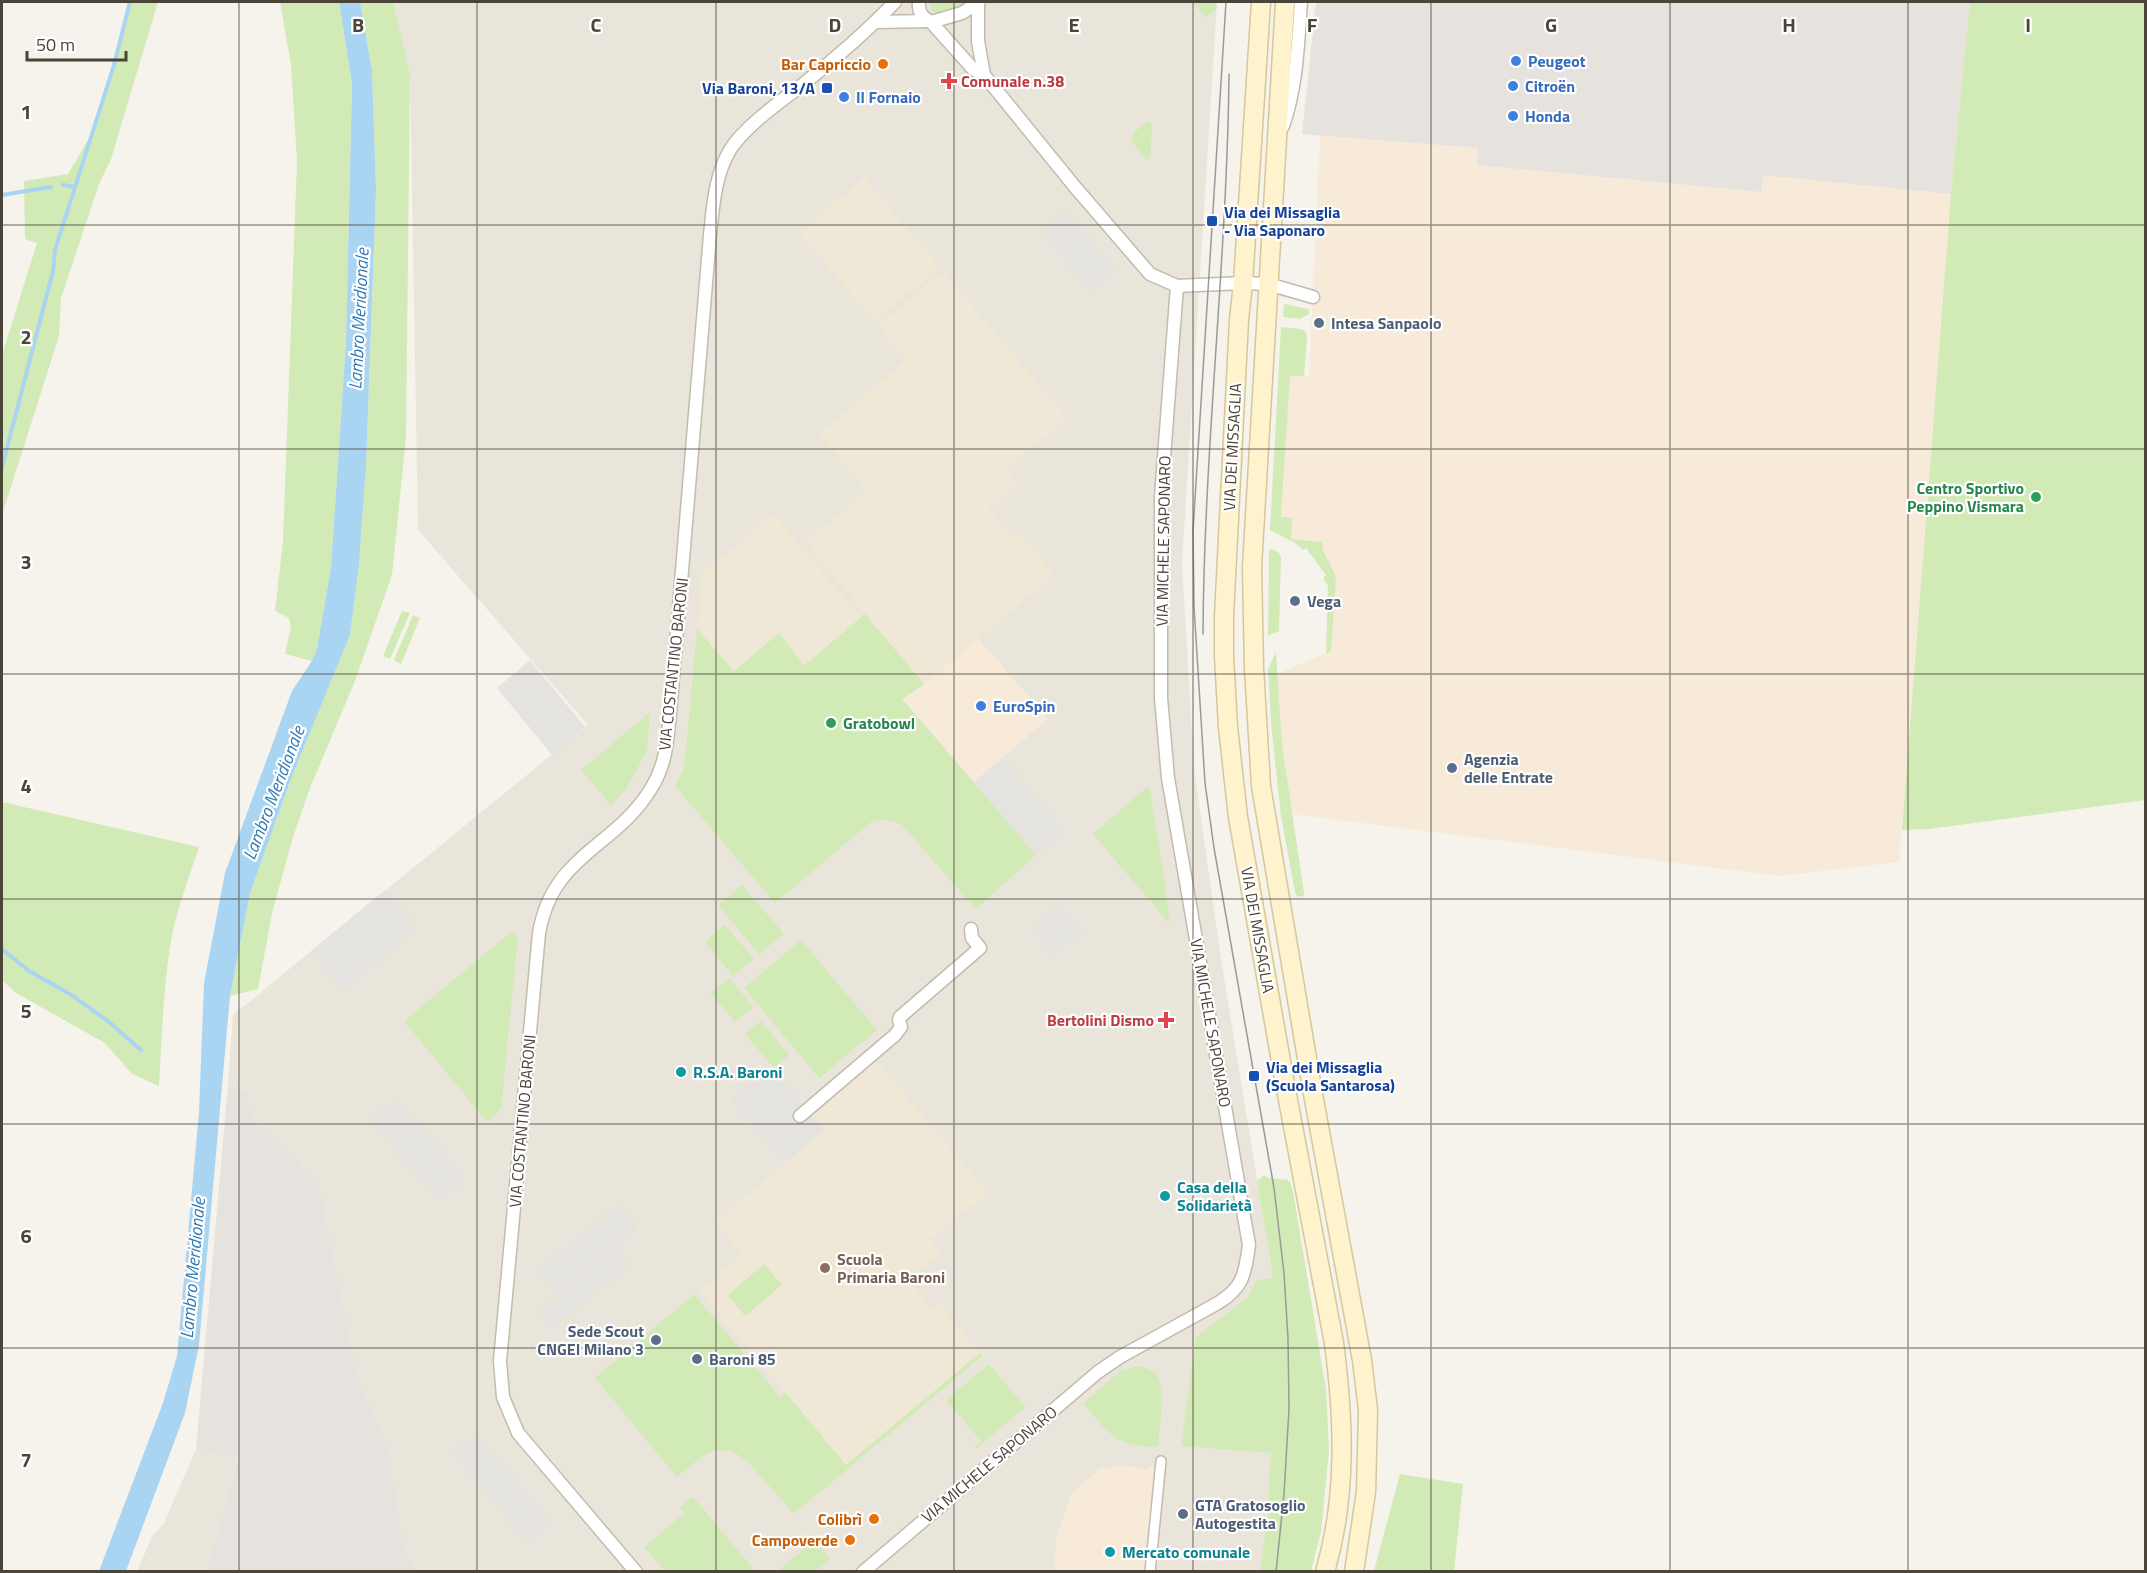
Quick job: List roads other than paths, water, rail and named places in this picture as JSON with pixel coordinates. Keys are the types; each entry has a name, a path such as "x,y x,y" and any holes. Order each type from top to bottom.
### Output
{"main road":[{"name":"VIA DEI MISSAGLIA","path":"1261,2 1239,320 1227,541 1225,680 1238,817 1334,1343 1339,1384 1342,1470 1338,1512 1324,1572"},
{"name":"VIA DEI MISSAGLIA","path":"1285,2 1252,567 1254,668 1261,786 1314,1102 1362,1360 1368,1410 1366,1492 1354,1572"}],"street":[{"name":"VIA COSTANTINO BARONI","path":"636,1572 518,1433 503,1397 500,1361 538,933 545,905 560,880 572,866 638,807 653,785 663,762 672,692 710,234 717,180 723,163 735,142 877,22 895,2"},
{"path":"919,2 920,13 973,69 984,75 1075,187 1150,274 1177,285 1268,284 1313,297"},
{"path":"877,22 930,21 962,13 978,2"},
{"path":"978,2 978,40 984,75"},
{"name":"VIA DEI MISSAGLIA","path":"1278,142 1290,105 1294,82 1301,2"},
{"name":"VIA MICHELE SAPONARO","path":"863,1572 1103,1368 1233,1293 1240,1284 1247,1265 1249,1245 1168,778 1161,698 1161,497 1177,285"},
{"path":"800,1116 896,1035 901,1027 899,1020 903,1014 980,948 972,938 970,929"},
{"path":"1150,1572 1161,1461"},
{"path":"880,1572 882,1555"}],"water":[{"name":"Lambro Meridionale","path":"339,2 360,2 372,71 376,190 366,466 359,564 350,635 291,779 250,893 230,996 199,1345 185,1413 126,1571 99,1571 163,1403 177,1356 199,1112 204,983 225,873 292,691 312,661 317,648 331,568 346,342 352,84"}],"waterway":[{"path":"2,467 53,271 55,250 114,65 130,2"},
{"path":"63,185 75,187"},
{"path":"2,195 51,187"},
{"path":"2,949 29,971 70,994 109,1022 141,1050"}],"tram line":[{"path":"1226,2 1193,531 1194,606 1205,783 1214,848 1274,1188 1284,1273 1289,1409 1276,1572"},
{"path":"1203,634 1207,494 1224,214 1229,74"}],"place":[{"name":"Peugeot","path":"1516,61"},
{"name":"Bar Capriccio","path":"883,64"},
{"name":"Comunale n.38","path":"949,81"},
{"name":"Citroën","path":"1513,86"},
{"name":"Via Baroni, 13/A","path":"827,88"},
{"name":"Il Fornaio","path":"844,97"},
{"name":"Honda","path":"1513,116"},
{"name":"Via dei Missaglia - Via Saponaro","path":"1212,221"},
{"name":"Intesa Sanpaolo","path":"1319,323"},
{"name":"Centro Sportivo Peppino Vismara","path":"2036,497"},
{"name":"Vega","path":"1295,601"},
{"name":"EuroSpin","path":"981,706"},
{"name":"Gratobowl","path":"831,723"},
{"name":"Agenzia delle Entrate","path":"1452,768"},
{"name":"Bertolini Dismo","path":"1166,1020"},
{"name":"R.S.A. Baroni","path":"681,1072"},
{"name":"Via dei Missaglia (Scuola Santarosa)","path":"1254,1076"},
{"name":"Casa della Solidarietà","path":"1165,1196"},
{"name":"Scuola Primaria Baroni","path":"825,1268"},
{"name":"Sede Scout CNGEI Milano 3","path":"656,1340"},
{"name":"Baroni 85","path":"697,1359"},
{"name":"GTA Gratosoglio Autogestita","path":"1183,1514"},
{"name":"Colibrì","path":"874,1519"},
{"name":"Campoverde","path":"850,1540"},
{"name":"Mercato comunale","path":"1110,1552"}]}
